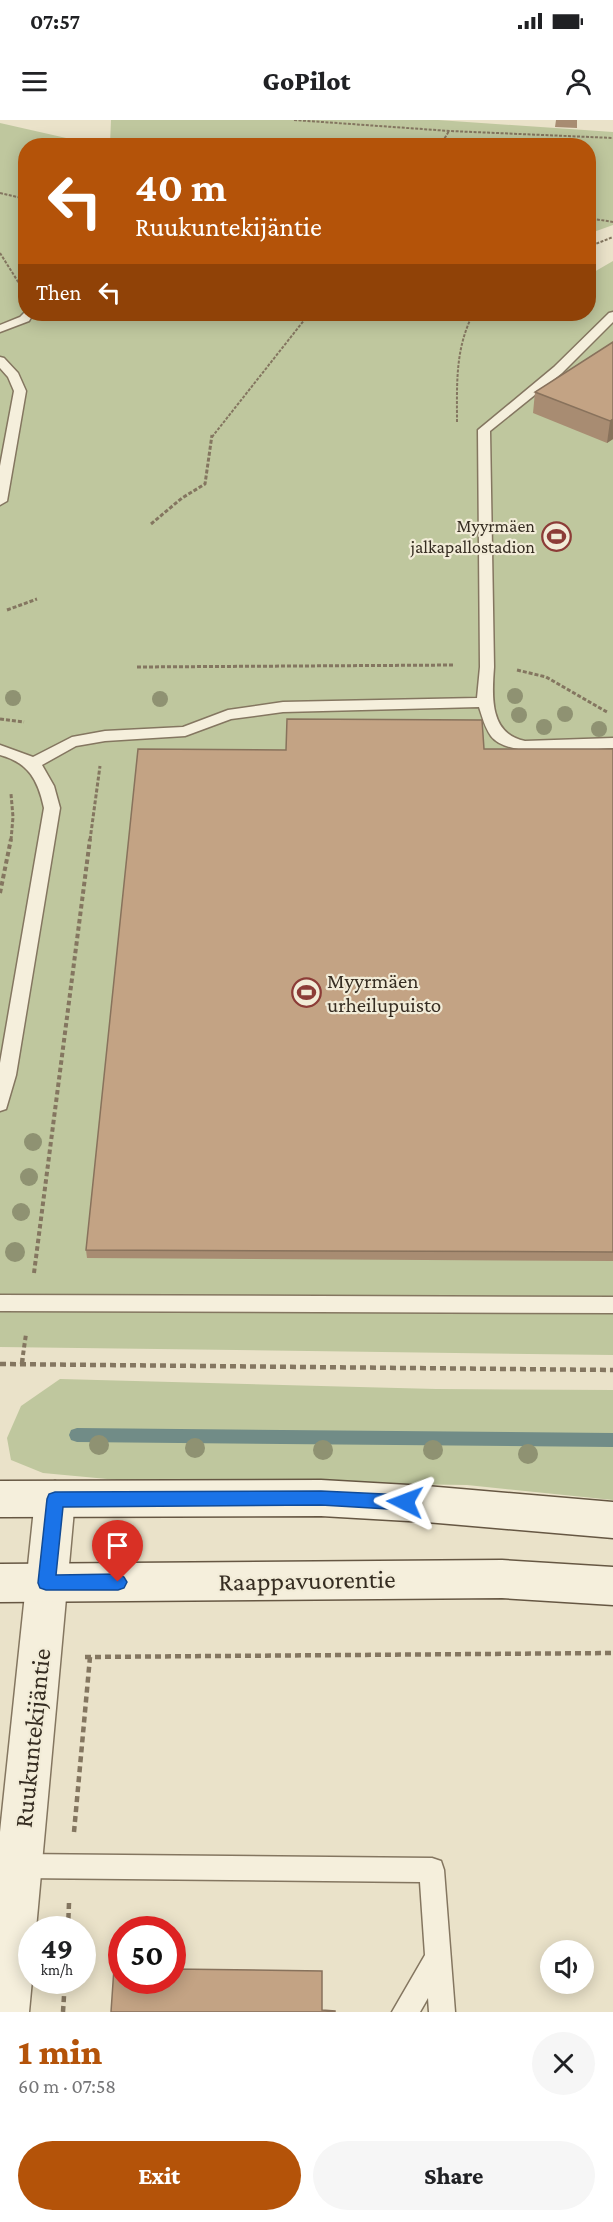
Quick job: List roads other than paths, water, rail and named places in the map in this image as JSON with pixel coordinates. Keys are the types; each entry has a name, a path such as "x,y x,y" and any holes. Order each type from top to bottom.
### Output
{"main road":[{"path":"0,1499 321,1498 426,1503 613,1520"},
{"name":"Ruukuntekijäntie","path":"5,2012 55,1499"},
{"name":"Raappavuorentie","path":"0,1583 502,1579 613,1586"}],"lane":[{"path":"613,315 558,370 484,430 487,667 484,702 498,735 510,743 525,746 613,743"},
{"path":"0,329 20,321"},
{"path":"0,361 14,376 20,391 0,501"},
{"path":"32,764 72,742 105,736 185,731 228,715 283,707 484,702"},
{"path":"0,750 16,754 32,764 47,783 52,808 0,1104"},
{"path":"0,1303 613,1305"},
{"path":"19,1866 432,1870 442,2012"},
{"path":"405,2012 439,1956"}],"waterway":[{"path":"77,1435 613,1440"}],"place":[{"name":"Myyrmäen jalkapallostadion","path":"556,536"},
{"name":"Myyrmäen urheilupuisto","path":"306,993"}]}
